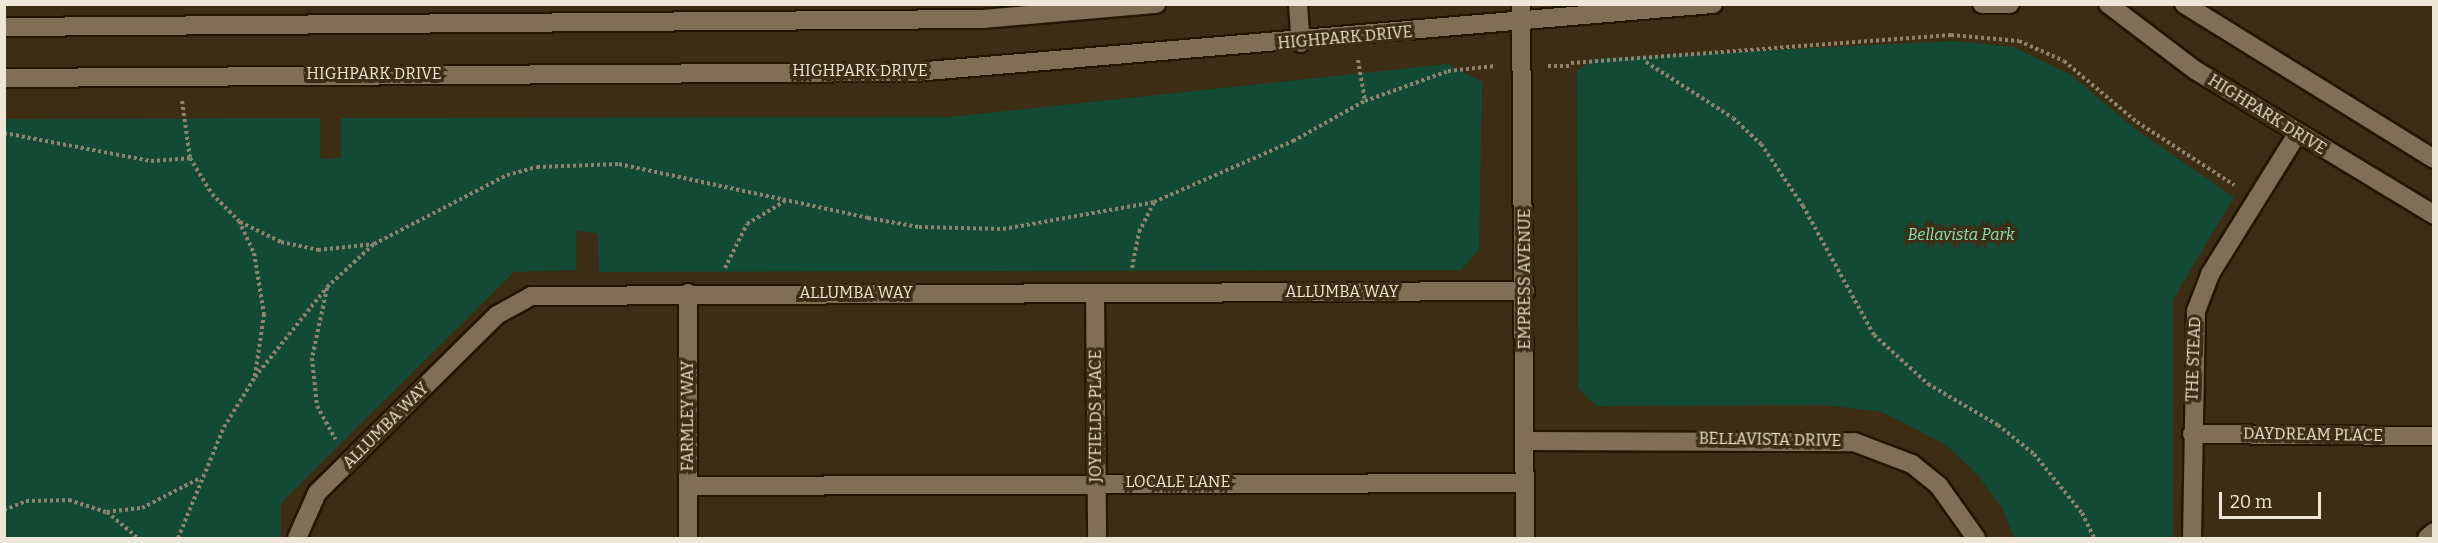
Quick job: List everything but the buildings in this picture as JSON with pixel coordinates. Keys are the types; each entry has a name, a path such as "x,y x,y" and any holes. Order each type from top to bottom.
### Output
{"street":[{"path":"4,27 971,19 1155,4"},
{"path":"1298,4 1301,43"},
{"name":"HIGHPARK DRIVE","path":"4,78 182,75 915,72 1301,43 1521,12 1713,4"},
{"path":"1982,4 2010,4"},
{"name":"HIGHPARK DRIVE","path":"2108,4 2195,70 2296,134 2433,215"},
{"path":"2184,4 2433,159"},
{"name":"EMPRESS AVENUE","path":"1521,12 1524,66 1525,538"},
{"name":"THE STEAD","path":"2192,538 2192,434 2196,311 2210,274 2296,134"},
{"name":"ALLUMBA WAY","path":"297,538 308,505 355,456 517,300 549,294 723,292 1525,291"},
{"name":"FARMLEY WAY","path":"688,293 688,538"},
{"name":"JOYFIELDS PLACE","path":"1095,293 1097,538"},
{"name":"DAYDREAM PLACE","path":"2192,434 2433,436"},
{"name":"BELLAVISTA DRIVE","path":"1525,441 1854,442 1912,464 1939,486 1976,538"},
{"name":"LOCALE LANE","path":"688,486 1096,482 1525,483"},
{"path":"2427,538 2433,532"}],"path":[{"path":"178,538 200,478 255,377 327,287 374,244 477,187 537,167 619,164 785,200 960,230 1053,224 1154,202 1293,141 1365,101 1448,71 1645,62 1951,34 2019,41 2064,61 2137,122 2256,199"},
{"path":"1645,62 1733,118 1761,144 1803,206 1834,270 1874,335 1928,384 1998,425 2034,454 2082,513 2094,538"},
{"path":"182,75 190,158 212,194 239,221 281,242 318,250 374,244"},
{"path":"4,133 151,161 190,158"},
{"path":"723,292 736,237 785,200"},
{"path":"1133,292 1134,247 1154,202"},
{"path":"239,221 263,288 255,377"},
{"path":"327,287 312,358 317,406 336,441 355,456"},
{"path":"4,510 46,498 106,512 142,508 200,478"},
{"path":"106,512 138,538"}],"green space":[{"name":"Bellavista Park","path":"1954,41 2014,47 2071,75 2138,131 2234,197 2173,300 2173,538 2014,538 2002,507 1976,473 1945,444 1882,412 1824,405 1598,406 1578,389 1577,71 1594,59"},
{"path":"1447,64 1482,82 1479,250 1461,270 599,272 598,233 576,231 576,270 514,272 281,503 281,538 5,538 5,119 320,118 320,159 341,158 341,118 950,117"}]}
